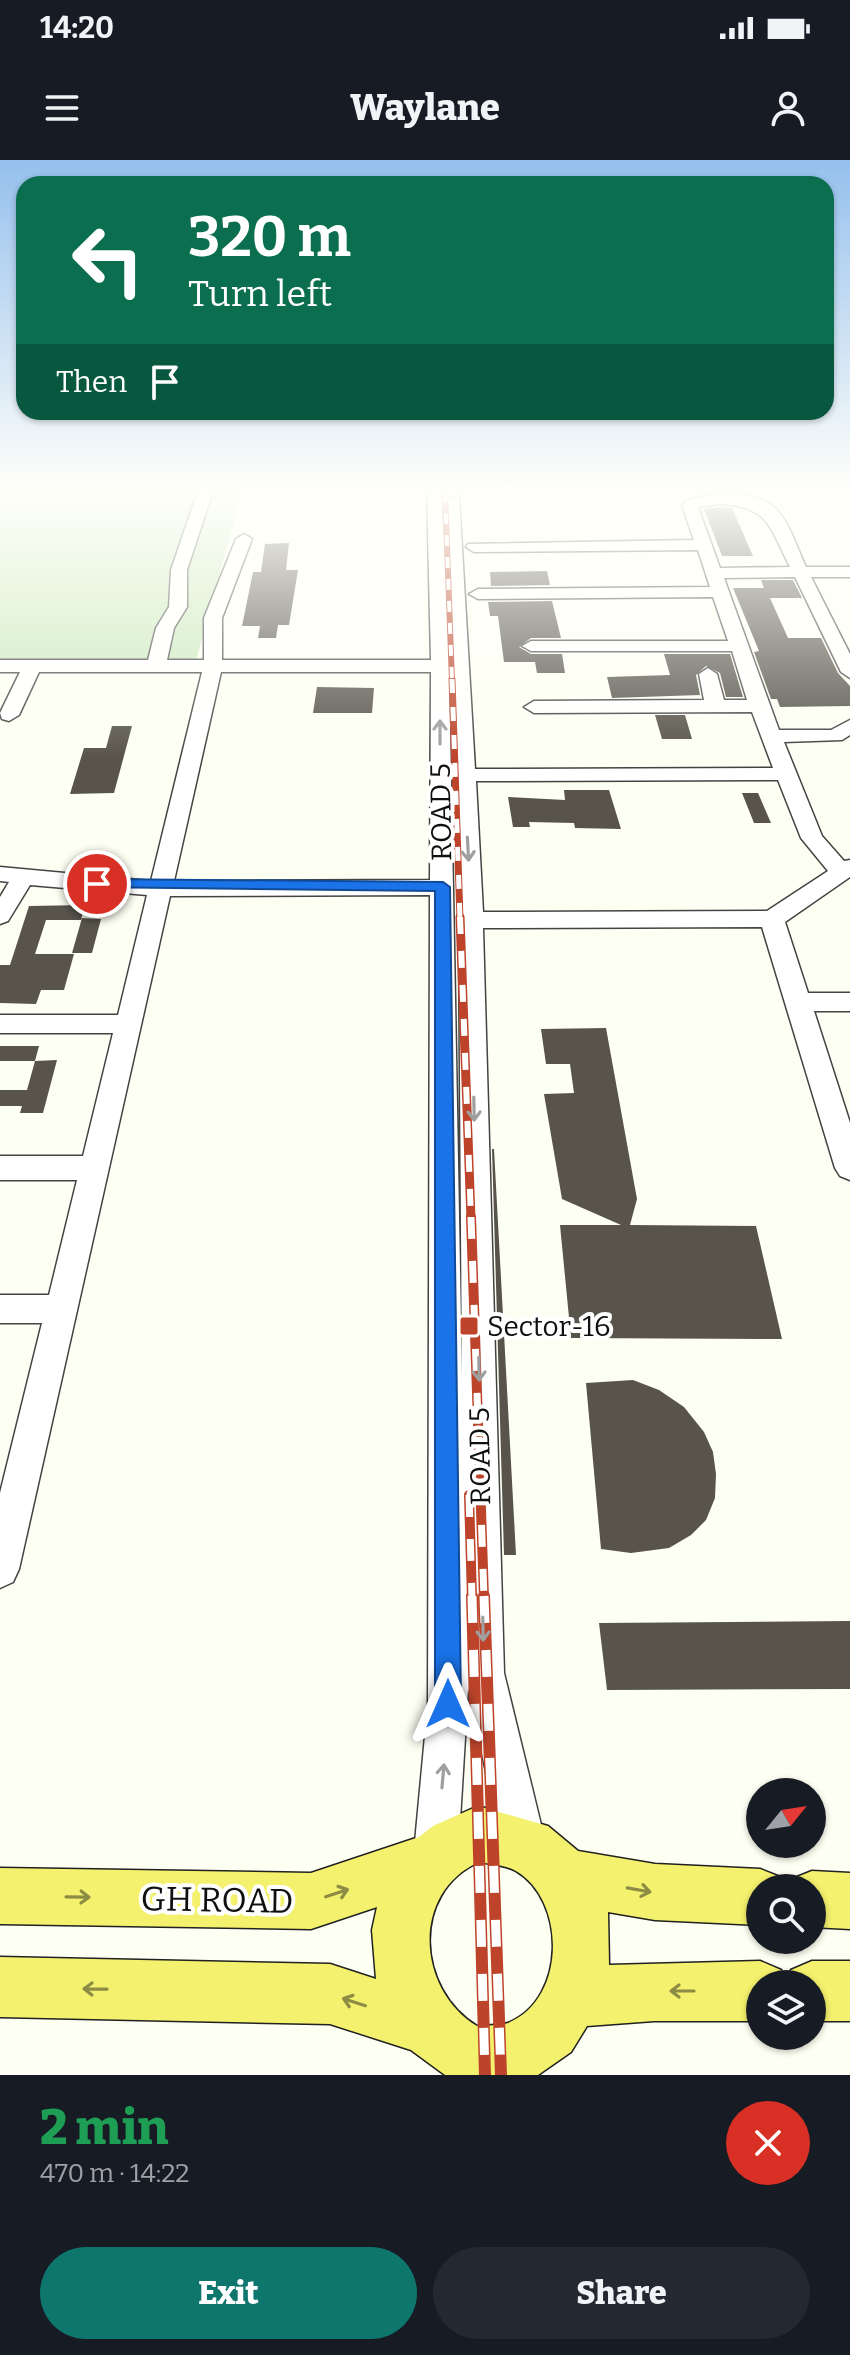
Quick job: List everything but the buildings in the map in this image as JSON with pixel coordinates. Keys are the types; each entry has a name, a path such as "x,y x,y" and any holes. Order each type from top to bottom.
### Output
{"main road":[{"path":"449,2051 410,1994 401,1959 404,1912 411,1890 432,1858 456,1840 478,1834 501,1834 542,1859 655,1892 746,1896"},
{"name":"GH ROAD","path":"0,1896 311,1901 432,1858"},
{"path":"0,1987 330,1994 449,2051 516,2067 563,2024 577,1997 584,1966 583,1933 576,1903 542,1859"},
{"path":"826,1900 850,1901"},
{"path":"577,1997 654,1991 746,1991"},
{"path":"826,1991 850,1991"}],"street":[{"path":"156,666 165,628 178,607 175,580"},
{"path":"0,1569 8,1500 62,1309 213,666 213,618 228,580"},
{"name":"ROAD 5","path":"442,580 465,775 471,920 484,1673 542,1859"},
{"name":"ROAD 5","path":"432,1858 448,1704 443,887 452,580"},
{"path":"471,920 772,919 809,894 847,875 812,838 759,706 716,580"},
{"path":"804,580 850,672"},
{"path":"478,594 719,592"},
{"path":"531,646 739,646"},
{"path":"0,666 450,666"},
{"path":"9,715 32,666"},
{"path":"708,674 715,704"},
{"path":"534,707 759,706"},
{"path":"771,736 845,735"},
{"path":"465,775 786,774"},
{"path":"0,916 12,876 161,887 443,887"},
{"path":"772,919 849,1162"},
{"path":"798,1002 850,1002"},
{"path":"0,1024 129,1024"},
{"path":"0,1168 95,1168"},
{"path":"0,1309 62,1309"}],"green space":[{"path":"0,580 218,580 196,661 0,661"}],"railway":[{"path":"448,580 452,681"},
{"path":"452,679 460,919"},
{"path":"460,917 471,1219"},
{"path":"471,1217 484,1598"},
{"path":"469,1495 472,1598"},
{"path":"472,1596 485,2075"},
{"path":"484,1596 501,2075"}],"place":[{"name":"Sector-16","path":"469,1326"}],"route":[{"path":"97,884 161,887 443,887 448,1704"}]}
